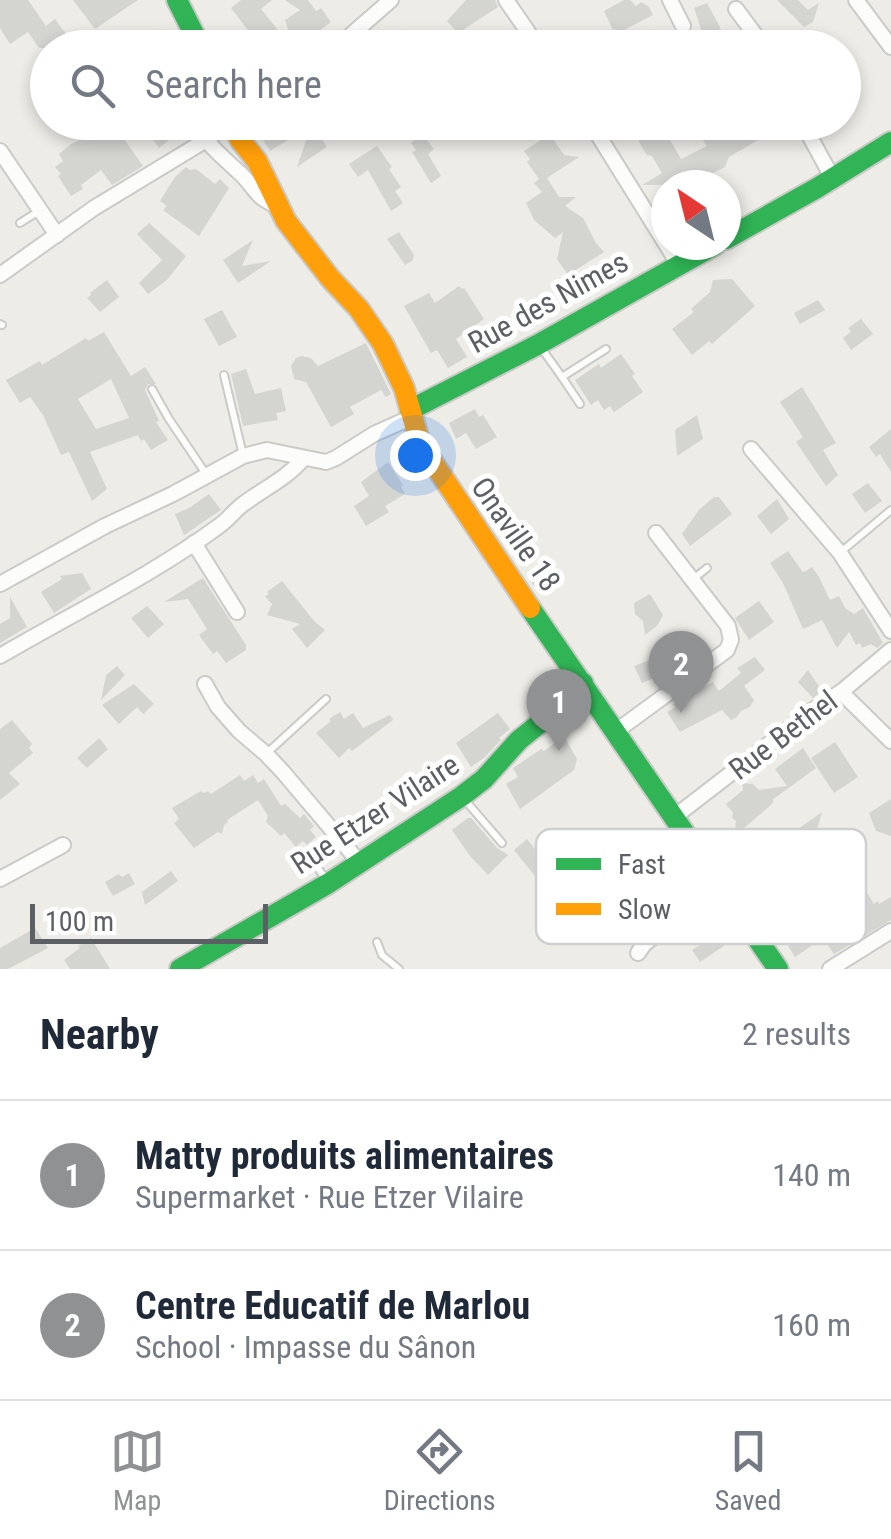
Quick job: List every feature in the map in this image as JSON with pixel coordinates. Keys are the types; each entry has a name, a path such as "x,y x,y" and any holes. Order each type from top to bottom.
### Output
{"street":[{"path":"176,0 192,30"},
{"path":"357,30 392,0"},
{"path":"506,0 527,30"},
{"path":"670,0 682,26"},
{"path":"856,0 891,46"},
{"path":"736,8 752,30"},
{"path":"0,275 94,208 206,140 244,176 259,198 277,206"},
{"name":"Onaville 18","path":"242,140 300,240 359,309 383,344 404,388 420,443 436,470 681,829"},
{"path":"601,140 679,265"},
{"path":"811,140 832,179"},
{"path":"741,231 891,142"},
{"path":"0,151 57,234"},
{"name":"Rue des Nimes","path":"411,414 688,260"},
{"path":"0,584 243,456 267,450 326,462 411,414"},
{"path":"752,449 840,553 891,631"},
{"path":"0,656 94,605 194,543 224,523 245,502 293,471 303,459"},
{"path":"615,732 728,650 731,640 728,626 656,533"},
{"path":"194,543 237,612"},
{"name":"Rue Bethel","path":"673,818 891,650"},
{"name":"Rue Etzer Vilaire","path":"180,969 360,863 462,796 582,682"},
{"path":"205,684 239,732 266,754 360,863"},
{"path":"841,692 891,740"},
{"path":"0,879 63,845"},
{"path":"830,969 891,930"},
{"path":"638,954 645,944"},
{"name":"Onaville 18","path":"760,944 778,969"}],"lane":[{"path":"20,223 40,210"},
{"path":"539,344 580,404"},
{"path":"562,377 606,349"},
{"path":"224,375 243,456"},
{"path":"152,389 206,474"},
{"path":"840,553 891,510"},
{"path":"691,580 707,568"},
{"path":"266,754 326,699"},
{"path":"462,796 502,844"},
{"path":"314,863 329,882"},
{"path":"377,942 382,955 399,969"}],"building":[{"path":"0,0 28,0 46,26 55,19 63,30 30,30 30,35 28,32 10,44 0,28"},
{"path":"73,0 138,0 95,29"},
{"path":"241,0 272,0 261,9 278,30 248,30 231,8"},
{"path":"285,0 308,0 316,11 321,8 331,22 320,30 288,30 285,20 300,10"},
{"path":"466,0 495,0 498,7 463,30 455,30 447,21"},
{"path":"630,0 636,6 641,2 649,7 653,15 624,30 613,30 604,11"},
{"path":"777,0 798,0 808,10 819,3 813,22 804,27"},
{"path":"707,3 721,29 701,30 694,8"},
{"path":"79,140 125,140 143,166 112,185 101,170 71,196 55,167 63,161 59,154"},
{"path":"153,140 169,140 159,148"},
{"path":"263,140 288,140 270,151"},
{"path":"306,140 323,140 327,147 297,167"},
{"path":"427,140 434,149 428,154 441,176 431,183 412,152 416,150 411,143"},
{"path":"541,140 554,140 564,155 579,157 547,178 559,197 576,197 565,206 583,218 604,252 568,275 557,259 563,232 555,238 534,220 526,203 542,192 534,183 539,179 524,151"},
{"path":"638,140 670,140 681,159 707,146 703,140 758,140 729,157 719,170 660,170"},
{"path":"377,146 401,187 395,191 403,203 391,211 368,170 358,177 349,164"},
{"path":"186,167 196,169 215,184 220,179 229,188 199,236 163,210 167,206 160,201"},
{"path":"149,223 186,256 167,280 148,294 139,283 162,260 137,234"},
{"path":"399,232 414,255 405,265 387,239"},
{"path":"253,240 242,266 271,261 238,283 223,260"},
{"path":"732,279 755,306 712,344 709,341 692,355 672,329 694,312 691,309 710,292 713,280"},
{"path":"107,280 119,297 100,312 87,298"},
{"path":"459,286 484,319 456,339 467,357 448,368 437,350 431,353 404,306 429,293 435,303"},
{"path":"818,300 825,310 800,324 794,313"},
{"path":"222,310 237,337 219,346 204,319"},
{"path":"861,319 873,334 851,350 843,338 851,332 848,328"},
{"path":"104,332 131,376 145,367 156,384 148,384 145,390 159,421 156,422 168,440 151,450 138,435 90,452 107,489 92,501 69,452 61,455 43,415 30,397 20,403 6,380 40,361 42,365 86,338 88,341","holes":["111,379 129,418 96,429 78,399"]},
{"path":"366,343 391,394 386,397 381,390 350,407 354,414 331,427 306,382 294,379 291,366 301,356 311,358 318,366"},
{"path":"621,354 643,392 614,412 610,406 604,410 598,400 591,405 575,380"},
{"path":"246,369 255,394 281,388 286,411 276,413 278,420 243,426 231,374"},
{"path":"802,387 836,443 823,450 838,475 826,486 796,442 803,437 780,402"},
{"path":"475,409 497,437 476,449 466,433 456,439 449,423"},
{"path":"697,415 703,439 677,456 675,430"},
{"path":"891,429 891,472 880,454 876,457 869,447"},
{"path":"388,462 405,494 385,506 389,512 366,526 354,506 369,496 361,482"},
{"path":"868,483 882,501 865,513 852,494"},
{"path":"209,494 221,510 184,535 175,514"},
{"path":"714,497 719,497 732,514 690,546 682,534"},
{"path":"777,499 789,519 771,534 757,516"},
{"path":"788,551 802,571 812,567 830,600 839,596 845,608 854,614 863,608 883,643 877,648 871,644 862,648 849,632 837,648 822,620 803,629 770,563"},
{"path":"546,567 556,581 539,594 529,578"},
{"path":"82,573 91,589 54,613 41,592 62,579 60,576"},
{"path":"203,578 246,645 246,650 226,663 217,651 213,654 199,635 207,629 188,599 164,602"},
{"path":"282,581 325,630 307,648 292,629 300,624 267,615 272,604 265,596"},
{"path":"650,594 663,615 645,635 634,603"},
{"path":"10,597 27,627 0,643 0,624 10,618"},
{"path":"759,601 774,622 749,640 735,618"},
{"path":"147,606 164,624 148,638 131,618"},
{"path":"755,657 765,670 744,686 754,700 750,707 731,720 722,710 680,732 667,712 675,707 673,704 713,682 719,691 741,673 737,668"},
{"path":"652,659 658,676 642,683 634,666"},
{"path":"117,666 125,675 101,700 106,675"},
{"path":"808,670 822,691 813,698 798,682"},
{"path":"551,671 560,683 544,698 533,684"},
{"path":"134,684 154,704 143,714 137,707 119,724 102,705"},
{"path":"340,712 344,719 353,713 363,728 390,715 393,720 339,758 316,733"},
{"path":"498,713 510,729 471,767 456,743"},
{"path":"12,720 32,744 29,748 33,753 9,773 20,784 0,800 0,729"},
{"path":"564,736 577,759 574,770 520,809 506,784 518,777 513,768"},
{"path":"99,738 108,749 87,768 77,758"},
{"path":"835,742 858,777 834,793 811,758"},
{"path":"803,748 816,768 772,800 743,829 735,829 736,821 726,804 743,790 742,783 753,784 759,790 787,786 775,769"},
{"path":"240,775 244,781 253,775 258,783 264,779 281,806 285,804 300,818 304,814 314,826 310,830 316,837 307,845 303,841 296,847 284,833 281,836 266,822 268,816 258,800 227,820 222,834 218,832 194,848 174,823 179,819 172,808 201,791 211,794"},
{"path":"891,799 891,836 876,831 869,813"},
{"path":"822,812 817,829 798,829"},
{"path":"468,818 508,855 488,875 452,830"},
{"path":"527,839 536,850 536,877 514,850"},
{"path":"171,871 178,881 145,905 142,892"},
{"path":"129,873 135,884 113,896 105,882"},
{"path":"866,891 874,904 891,897 891,920 866,935"},
{"path":"35,928 48,948 8,969 0,969 0,948"},
{"path":"91,938 110,969 70,969 64,960"},
{"path":"701,944 724,946 700,962 692,950"},
{"path":"791,944 814,944 795,957 788,946"},
{"path":"827,944 851,944 834,954"}],"traffic: fast":[{"path":"177,0 192,30"},
{"path":"741,231 891,142"},
{"path":"410,410 539,344 688,260"},
{"path":"530,608 682,829"},
{"path":"180,969 329,883 462,796 583,683"},
{"path":"761,944 778,969"}],"traffic: slow":[{"path":"240,140 257,161 286,221 383,344 404,388 420,443 530,608"}],"place":[{"name":"Centre Educatif de Marlou","path":"681,713"},
{"name":"Matty produits alimentaires","path":"559,751"}]}
